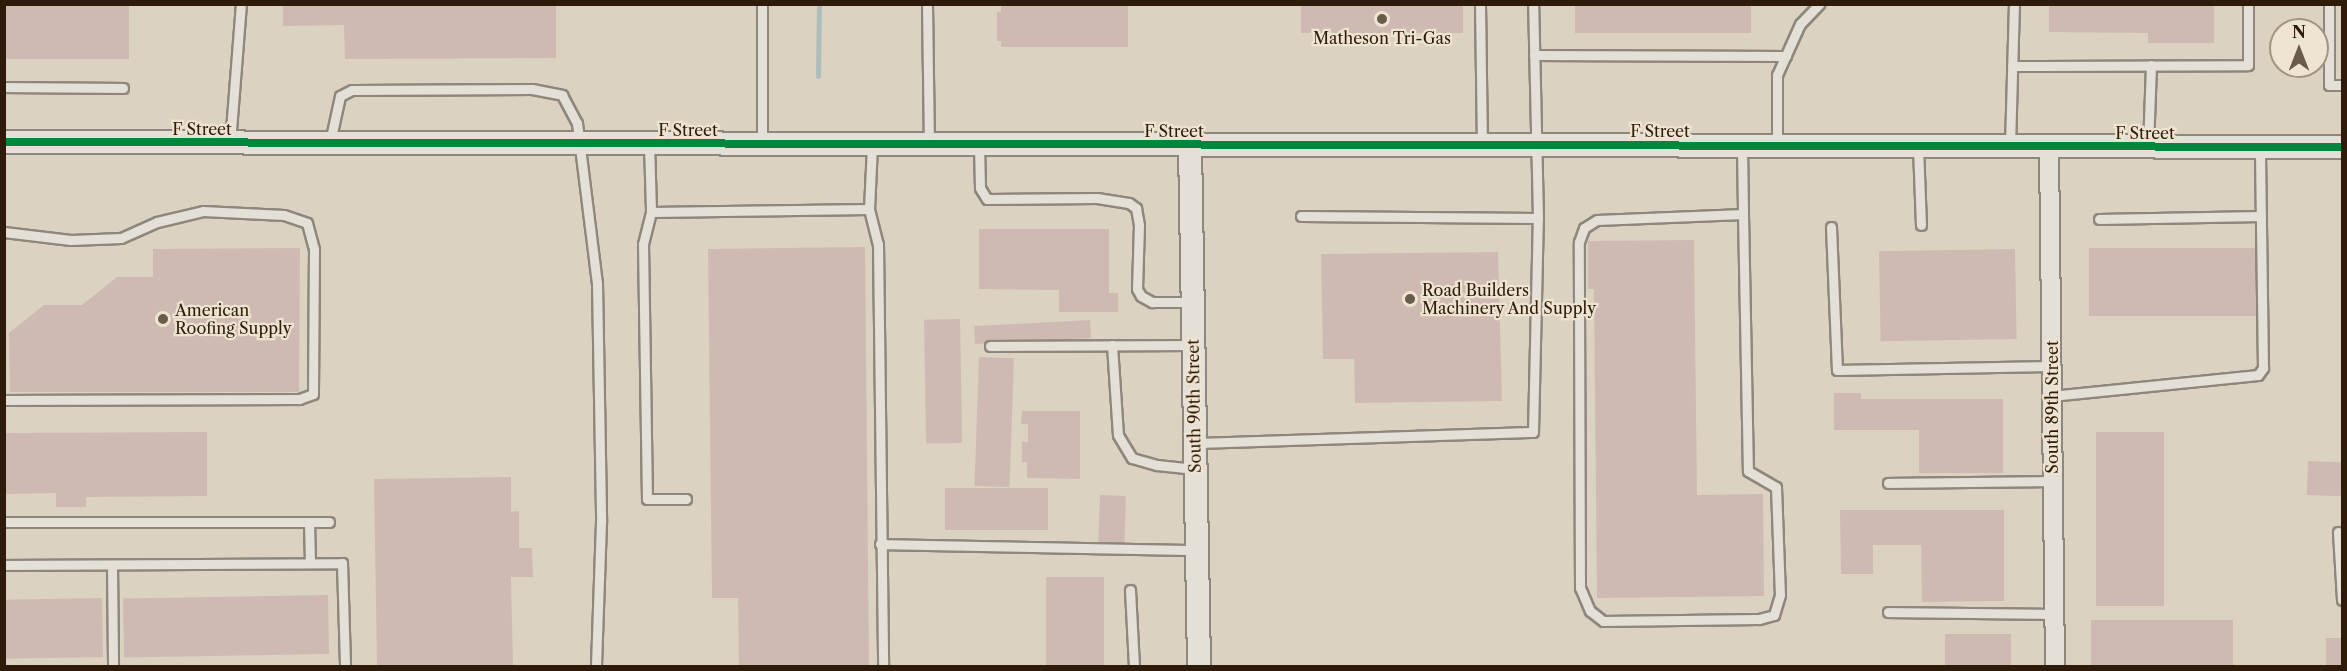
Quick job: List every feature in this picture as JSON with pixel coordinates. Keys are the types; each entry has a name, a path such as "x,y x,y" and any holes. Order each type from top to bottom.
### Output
{"street":[{"name":"F Street","path":"4,142 2343,147"},
{"name":"South 90th Street","path":"1190,145 1199,666"},
{"name":"South 89th Street","path":"2049,148 2055,666"}],"lane":[{"path":"230,143 241,4"},
{"path":"762,4 762,144"},
{"path":"927,4 929,144"},
{"path":"1480,4 1482,145"},
{"path":"1195,443 1533,432 1538,219 1533,4"},
{"path":"1777,145 1777,75 1800,24 1819,4"},
{"path":"2010,146 2014,4"},
{"path":"2012,66 2248,65 2248,4"},
{"path":"2329,4 2329,85 2343,85"},
{"path":"1534,55 1786,56"},
{"path":"2148,147 2151,65"},
{"path":"4,87 123,88"},
{"path":"330,142 340,96 352,90 531,89 562,94 581,143 597,283 601,522 596,666"},
{"path":"650,143 651,212 643,244 647,499 686,499"},
{"path":"872,144 869,209 878,244 883,666"},
{"path":"979,144 980,188 987,199 1097,198 1130,202 1136,208 1139,225 1137,290 1141,296 1152,302 1192,302"},
{"path":"1742,144 1748,471 1776,487 1780,596 1774,615 1759,619 1603,621 1590,611 1580,588 1579,242 1584,228 1597,220 1743,214"},
{"path":"1918,146 1920,225"},
{"path":"2051,396 2258,375 2263,368 2260,147"},
{"path":"651,212 869,209"},
{"path":"4,232 71,240 121,238 157,222 203,211 284,215 307,223 314,249 313,394 299,399 4,400"},
{"path":"1301,216 1538,219"},
{"path":"2099,219 2261,216"},
{"path":"1831,227 1837,369 2051,366"},
{"path":"1112,345 1118,435 1132,458 1157,465 1195,469"},
{"path":"990,346 1193,345"},
{"path":"1888,483 2052,482"},
{"path":"4,522 329,522"},
{"path":"309,522 310,563"},
{"path":"2338,532 2343,600"},
{"path":"880,544 1196,550"},
{"path":"4,565 342,563 345,666"},
{"path":"112,565 113,666"},
{"path":"1130,590 1134,666"},
{"path":"1888,612 2054,614"}],"building":[{"path":"4,4 129,4 129,59 4,59"},
{"path":"283,4 556,4 556,58 345,59 344,25 283,26"},
{"path":"1001,4 1128,4 1128,47 1001,47 1001,41 997,41 997,12 1001,12"},
{"path":"1575,4 1751,4 1751,33 1575,33"},
{"name":"Matheson Tri-Gas","path":"1301,5 1463,5 1463,33 1301,33"},
{"path":"2049,5 2214,5 2214,43 2148,43 2148,33 2049,32"},
{"path":"979,229 1109,229 1109,293 1118,293 1118,312 1059,312 1059,290 979,289"},
{"path":"1694,240 1697,495 1763,494 1764,596 1597,598 1594,289 1588,289 1588,241"},
{"path":"865,247 869,666 739,666 738,598 712,598 708,249"},
{"name":"American Roofing Supply","path":"300,248 299,392 10,392 9,333 44,305 82,305 117,277 153,277 153,249"},
{"path":"2089,248 2257,248 2257,316 2089,316"},
{"path":"2015,249 2017,339 1881,341 1879,251"},
{"name":"Road Builders Machinery And Supply","path":"1498,252 1502,401 1355,403 1354,359 1323,359 1321,254"},
{"path":"960,319 962,443 926,444 924,320"},
{"path":"1090,320 1091,338 975,344 974,326"},
{"path":"979,357 1014,358 1009,487 974,486"},
{"path":"1834,393 1861,393 1861,399 2003,399 2003,473 1919,473 1919,430 1834,430"},
{"path":"1022,411 1080,411 1080,479 1027,478 1027,462 1022,462 1022,442 1028,442 1028,424 1021,424"},
{"path":"207,432 207,496 86,497 86,507 56,507 56,493 4,494 4,433"},
{"path":"2096,432 2164,432 2164,606 2096,606"},
{"path":"2308,461 2342,462 2341,496 2307,495"},
{"path":"511,477 511,512 519,511 519,548 532,548 533,577 511,577 513,666 377,666 374,479"},
{"path":"945,488 1048,488 1048,530 945,530"},
{"path":"1100,495 1126,496 1124,545 1098,544"},
{"path":"1840,510 2004,510 2004,601 1922,602 1921,545 1873,545 1873,574 1841,574"},
{"path":"1046,577 1104,577 1104,666 1046,666"},
{"path":"328,595 329,654 124,658 123,599"},
{"path":"102,598 103,657 5,659 4,600"},
{"path":"2091,620 2233,620 2233,666 2091,666"},
{"path":"1945,634 2011,634 2011,666 1945,666"},
{"path":"2326,638 2342,638 2342,666 2326,666"}],"waterway":[{"path":"818,76 819,4"}],"cycle path":[{"path":"4,142 2342,147"}],"place":[{"name":"Matheson Tri-Gas","path":"1382,19"},
{"name":"Road Builders Machinery And Supply","path":"1410,299"},
{"name":"American Roofing Supply","path":"163,319"}]}
